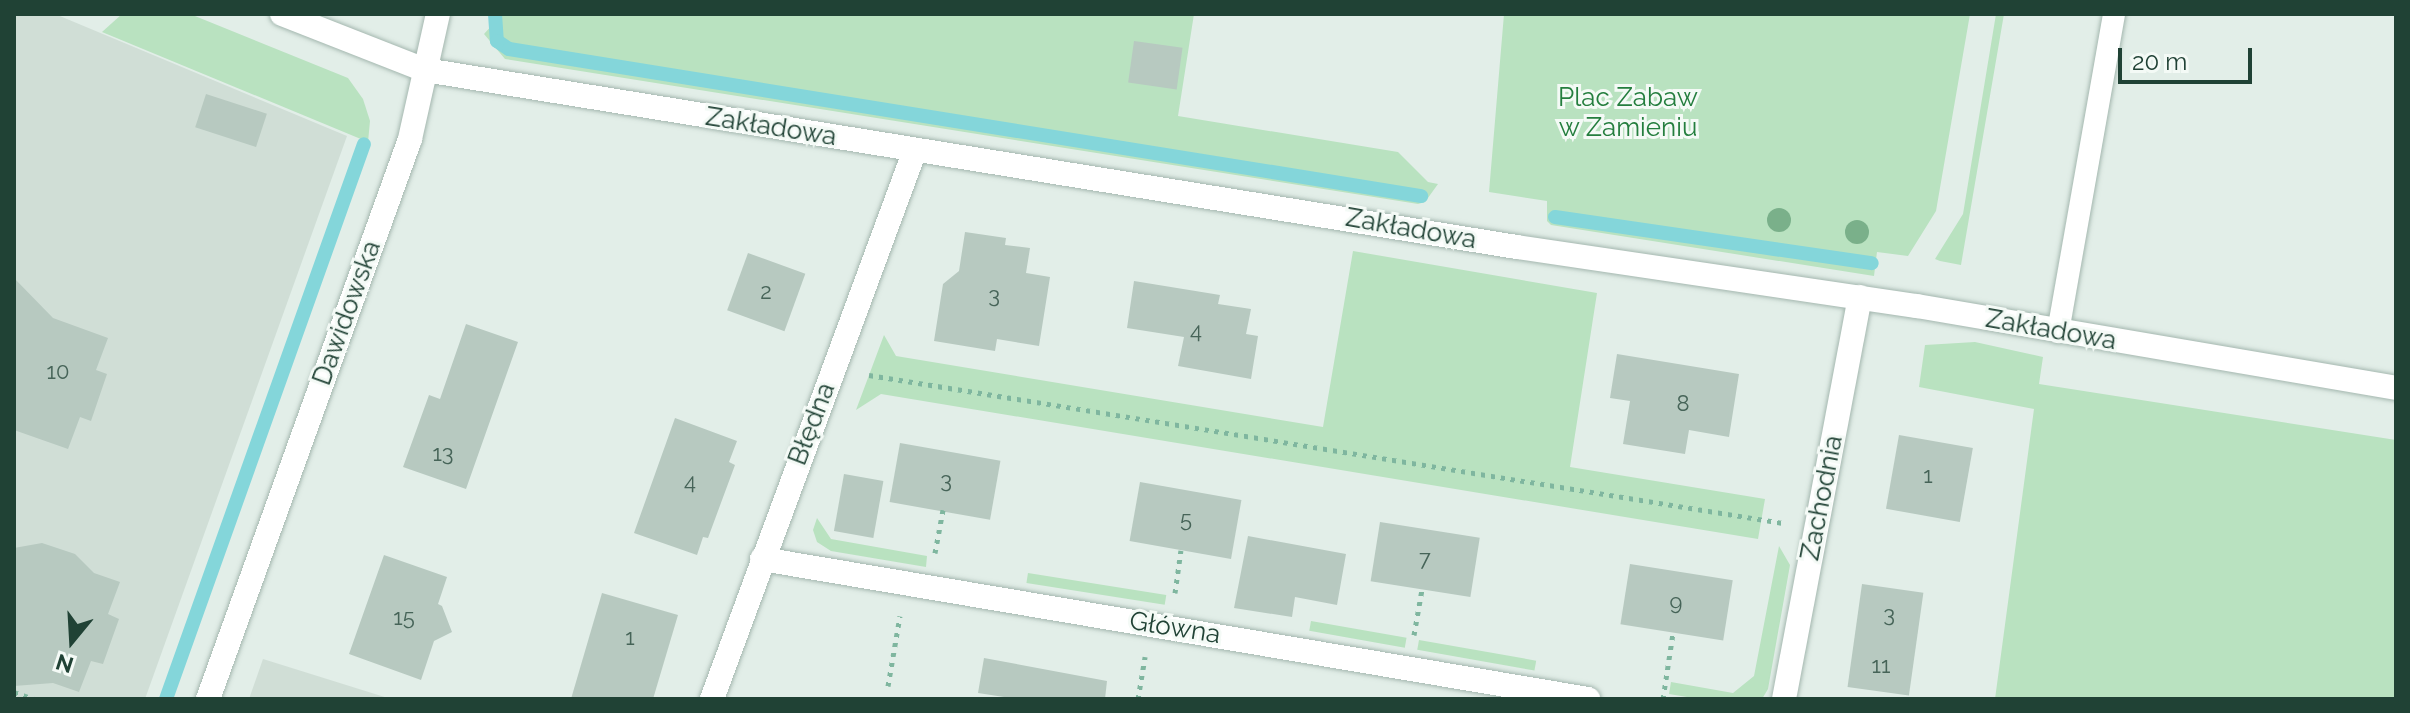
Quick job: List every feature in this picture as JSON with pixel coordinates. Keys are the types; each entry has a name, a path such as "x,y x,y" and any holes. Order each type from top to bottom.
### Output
{"street":[{"path":"282,14 425,70"},
{"name":"Dawidowska","path":"208,699 410,139 438,14"},
{"name":"Zakładowa","path":"425,70 1517,247 1860,297 2396,388"},
{"name":"Błędna","path":"712,699 915,150"},
{"name":"Zachodnia","path":"1784,699 1860,297"},
{"name":"Główna","path":"762,559 1588,699"}],"lane":[{"path":"2058,332 2114,14"}],"path":[{"path":"861,374 1816,528"},
{"path":"929,586 943,510"},
{"path":"1169,627 1181,550"},
{"path":"1408,668 1422,589"},
{"path":"888,686 902,604"},
{"path":"1663,699 1673,633"},
{"path":"1138,699 1146,648"},
{"path":"14,692 34,699"}],"shaded area":[{"path":"14,14 55,14 347,136 145,699 14,699"},
{"path":"263,659 391,699 249,699"}],"green space":[{"path":"122,14 190,14 348,78 363,99 370,121 368,142 102,32"},
{"path":"502,14 1194,14 1178,116 1398,152 1428,182 1438,184 1425,202 1418,204 505,59 484,34"},
{"name":"Plac Zabaw w Zamieniu","path":"1504,14 1970,14 1936,211 1908,256 1877,252 1874,276 1551,225 1547,221 1547,201 1489,192"},
{"path":"1996,14 2004,14 1961,265 1935,259 1963,214"},
{"path":"1353,251 1597,293 1570,467 1765,499 1758,539 881,394 856,410 884,335 896,356 1323,427"},
{"path":"1975,342 2043,357 2039,384 2396,440 2396,699 1995,699 2034,409 1919,387 1925,345"},
{"path":"817,518 831,539 927,556 926,567 831,551 817,542 813,530"},
{"path":"1779,546 1790,565 1768,689 1762,699 1699,699 1669,694 1671,682 1733,693 1754,676"},
{"path":"1028,573 1166,595 1165,605 1026,583"},
{"path":"1311,621 1407,638 1405,648 1309,631"},
{"path":"1419,640 1536,661 1534,671 1417,650"}],"building":[{"path":"1134,41 1183,48 1177,89 1128,83"},
{"path":"206,94 267,114 256,147 195,127"},
{"path":"965,232 1006,238 1005,245 1030,248 1026,273 1050,277 1039,346 997,339 995,351 934,341 943,284 959,271"},
{"path":"748,253 805,274 784,331 727,310"},
{"path":"14,278 53,318 108,338 96,370 107,374 91,421 80,417 68,449 14,430"},
{"path":"1134,281 1220,295 1218,304 1251,309 1246,334 1258,336 1251,379 1178,366 1184,337 1127,328"},
{"path":"466,324 518,342 466,489 403,467 429,395 440,399"},
{"path":"1617,354 1739,374 1729,437 1689,430 1685,454 1623,444 1630,401 1610,398"},
{"path":"675,418 737,441 729,462 735,465 708,538 703,537 697,555 634,533"},
{"path":"1899,435 1973,448 1960,522 1886,509"},
{"path":"900,443 1000,461 990,520 890,502"},
{"path":"844,474 883,481 873,538 834,531"},
{"path":"1140,482 1241,500 1231,559 1130,541"},
{"path":"1380,522 1480,538 1470,597 1371,581"},
{"path":"1248,536 1346,554 1337,605 1295,597 1292,617 1234,608"},
{"path":"42,543 75,554 94,573 120,582 108,614 119,619 103,664 91,661 79,692 53,683 14,686 14,548"},
{"path":"384,555 447,577 438,604 442,606 452,632 434,641 421,680 349,654"},
{"path":"1630,564 1733,580 1723,641 1620,624"},
{"path":"1862,584 1923,593 1909,696 1848,687"},
{"path":"602,593 678,615 653,699 571,699"},
{"path":"984,658 1107,681 1105,699 1017,699 978,693"}],"waterway":[{"path":"495,14 497,41 509,49 1421,196"},
{"path":"166,699 364,144"},
{"path":"1555,217 1872,263"}]}
